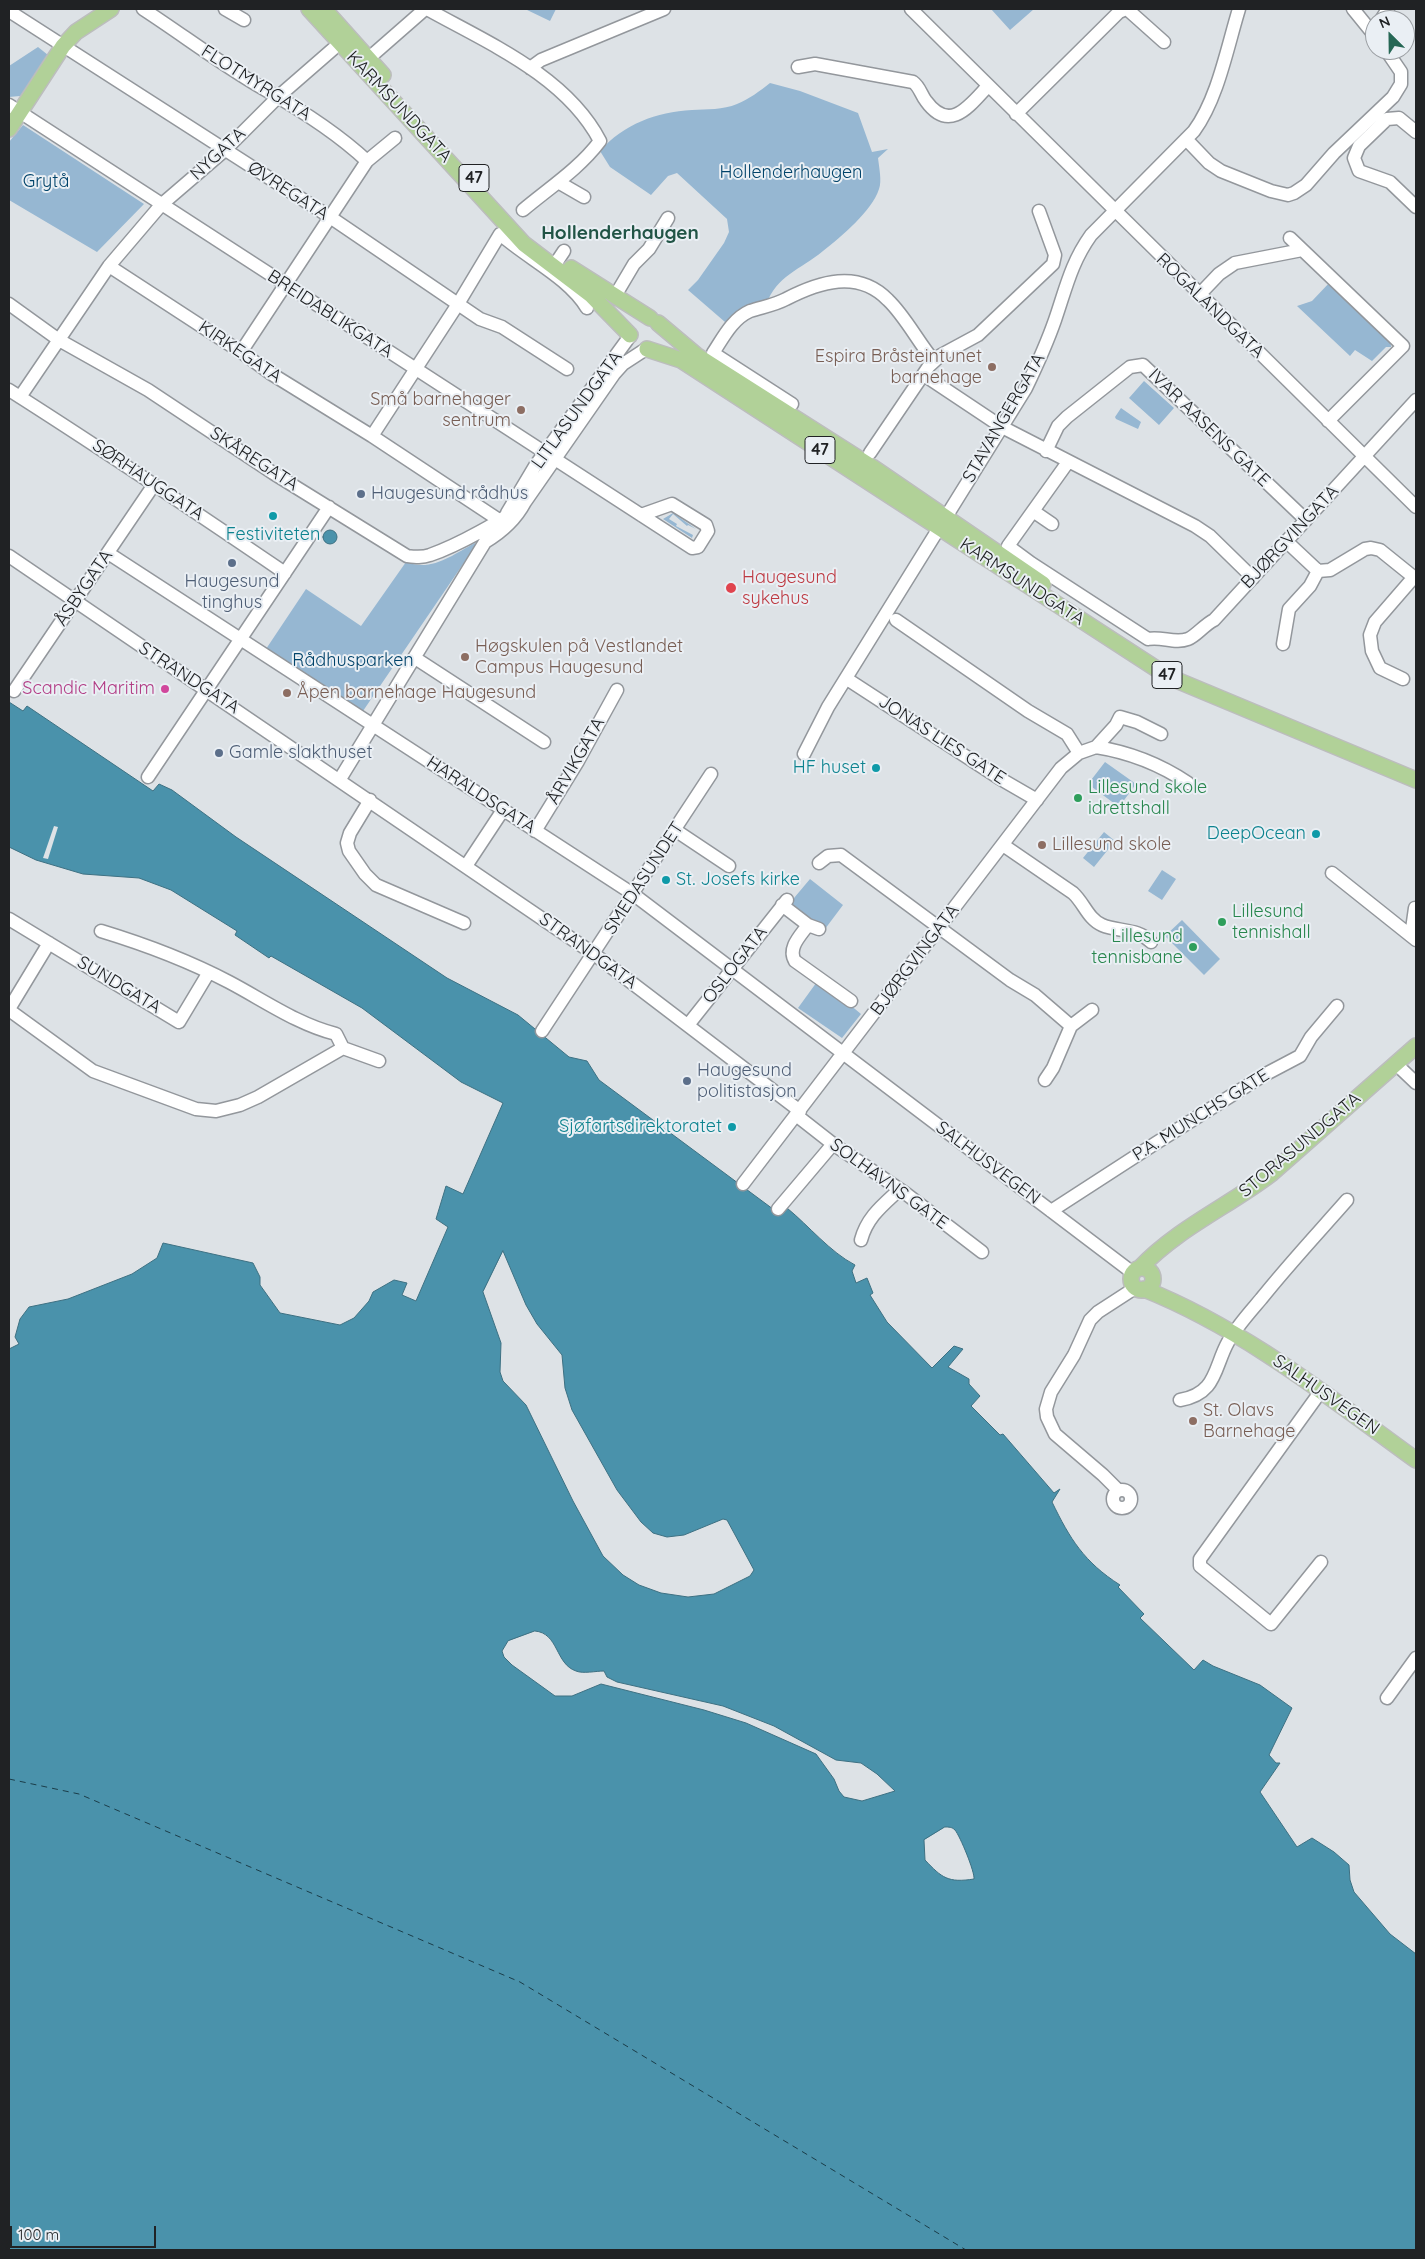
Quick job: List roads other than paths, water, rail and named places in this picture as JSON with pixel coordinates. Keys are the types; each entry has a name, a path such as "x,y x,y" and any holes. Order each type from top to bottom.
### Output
{"main road":[{"path":"9,128 14,109 62,46 76,32 111,9"},
{"name":"KARMSUNDGATA","path":"309,9 524,244 559,259 630,335"},
{"name":"KARMSUNDGATA","path":"324,9 512,220 545,251 654,321 696,355 839,445 943,523 1168,676 1416,780"},
{"path":"630,335 634,324 644,318 654,321 661,328 661,339 658,344 647,349"},
{"name":"47","path":"630,335 636,346 647,349"},
{"name":"KARMSUNDGATA","path":"647,349 681,360 1166,665 1239,698 1416,771"},
{"name":"STORASUNDGATA","path":"1143,1279 1155,1252 1203,1217 1252,1188 1272,1173 1416,1046"},
{"name":"SALHUSVEGEN","path":"1143,1279 1179,1304 1234,1333 1321,1391 1416,1460"}],"street":[{"name":"FLOTMYRGATA","path":"143,9 333,132 367,161"},
{"path":"225,9 244,20"},
{"path":"368,58 426,9 530,68 576,108 600,141 590,156 523,210"},
{"path":"530,68 540,60 664,9"},
{"name":"ROGALANDGATA","path":"911,9 1364,456 1411,493 1416,507"},
{"path":"1016,114 1119,12 1126,9 1164,42"},
{"name":"STAVANGERGATA","path":"804,754 828,707 1002,427 1037,364 1078,253 1091,235 1194,131 1205,113 1239,9"},
{"path":"1353,9 1365,23"},
{"name":"ØVREGATA","path":"9,11 330,217 486,323 502,327 567,370"},
{"name":"NYGATA","path":"20,397 110,266 162,205 225,150 279,96 333,49"},
{"path":"1186,139 1215,168 1282,194 1294,193 1306,185 1334,153 1398,90 1401,72 1393,60"},
{"path":"798,67 815,64 864,75 913,82 934,110 944,116 959,114 988,86"},
{"name":"BREIDABLIKGATA","path":"14,109 284,285 692,548 698,547 708,531 706,525 672,504 641,515"},
{"path":"1416,132 1399,118 1387,119 1359,146 1354,158 1359,171 1390,182 1416,207"},
{"path":"242,352 284,285 367,161 395,138"},
{"path":"558,182 584,197"},
{"path":"870,453 934,361 978,335 1053,264 1056,255 1039,211"},
{"path":"618,291 634,264 649,249 668,218"},
{"path":"372,436 458,304 500,234 528,258 572,288 587,308"},
{"path":"1290,238 1403,346 1328,421"},
{"path":"1199,295 1219,274 1234,263 1302,250"},
{"name":"KIRKEGATA","path":"110,266 242,352 270,373 372,436 499,520"},
{"path":"792,404 713,353 733,323 743,315 778,303 798,292 821,283 841,280 856,282 882,294 893,305 934,361"},
{"name":"SKÅREGATA","path":"9,304 58,340 148,390 398,552 417,558 430,555 499,520"},
{"name":"LITLASUNDGATA","path":"485,542 498,535 519,514 551,456 630,335"},
{"name":"LITLASUNDGATA","path":"340,779 499,520 614,374 623,364 647,349"},
{"name":"IVAR AASENS GATE","path":"1046,451 1058,426 1067,417 1130,367 1142,365 1306,520"},
{"path":"924,375 1002,427 1195,526 1210,536 1253,578"},
{"name":"SØRHAUGGATA","path":"9,390 106,452 153,486 207,519 285,573"},
{"name":"BJØRGVINGATA","path":"1033,511 1008,546 1148,639 1156,637 1183,641 1192,637 1203,626 1214,620 1416,400"},
{"path":"1052,524 1033,511 1068,462"},
{"name":"ÅSBYGATA","path":"14,691 153,486"},
{"name":"LITLASUNDGATA","path":"499,520 525,502"},
{"path":"148,777 329,507"},
{"path":"1286,541 1318,571 1330,570 1365,549 1372,548 1380,550 1415,578 1375,622 1370,634 1372,650 1380,668 1402,680"},
{"name":"HARALDSGATA","path":"108,553 633,894 842,1053"},
{"name":"STRANDGATA","path":"9,556 340,779 594,954 688,1025 798,1113"},
{"path":"1283,644 1289,609 1310,586 1318,571"},
{"path":"896,620 1028,711 1067,734 1078,753"},
{"path":"415,658 544,742"},
{"name":"JONAS LIES GATE","path":"847,679 998,778 1037,800"},
{"name":"ÅRVIKGATA","path":"535,831 578,761 617,690"},
{"name":"BJØRGVINGATA","path":"743,1184 1062,768 1078,753 1096,747 1116,725 1120,717 1137,722 1161,734"},
{"path":"1096,747 1135,757 1176,775 1188,783"},
{"name":"SMEDASUNDET","path":"542,1032 711,774"},
{"path":"370,800 350,833 347,843 349,851 365,874 376,885 464,923"},
{"path":"466,866 503,810"},
{"path":"676,830 729,866"},
{"path":"1003,845 1073,893 1082,901 1094,920 1103,925 1138,933 1151,942"},
{"path":"819,863 828,856 841,855 1010,980 1035,995 1071,1026"},
{"path":"1332,874 1414,938"},
{"name":"OSLOGATA","path":"688,1025 784,903 814,927 792,950 795,960 851,1001"},
{"path":"1414,938 1416,908"},
{"name":"SUNDGATA","path":"9,919 179,1022 209,972"},
{"path":"102,930 152,946 209,972 311,1028 336,1034 343,1048 380,1061"},
{"path":"49,943 9,1009 93,1071 196,1109 216,1111 240,1105 258,1097 343,1048"},
{"name":"P.A. MUNCHS GATE","path":"1051,1212 1177,1130 1300,1056 1312,1037 1338,1006"},
{"path":"1045,1080 1053,1068 1071,1026 1092,1010"},
{"name":"SALHUSVEGEN","path":"842,1053 1051,1212 1143,1279"},
{"path":"1396,1064 1416,1082"},
{"name":"SOLHAVNS GATE","path":"798,1113 833,1144 982,1252"},
{"path":"778,1209 833,1144"},
{"path":"860,1240 867,1222 899,1190"},
{"path":"1180,1400 1195,1398 1211,1381 1218,1370 1227,1343 1234,1333 1280,1275 1347,1200"},
{"path":"1118,1490 1055,1434 1046,1418 1046,1410 1051,1392 1074,1355 1090,1320 1143,1279"},
{"path":"1321,1391 1200,1559 1200,1566 1271,1624 1321,1562"},
{"path":"1387,1698 1416,1658"}],"place":[{"name":"Espira Bråsteintunet barnehage","path":"992,367"},
{"name":"Små barnehager sentrum","path":"521,410"},
{"name":"Haugesund rådhus","path":"361,494"},
{"name":"Festiviteten","path":"273,516"},
{"name":"Haugesund tinghus","path":"232,563"},
{"name":"Haugesund sykehus","path":"731,588"},
{"name":"Høgskulen på Vestlandet Campus Haugesund","path":"465,657"},
{"name":"Scandic Maritim","path":"165,689"},
{"name":"Åpen barnehage Haugesund","path":"287,693"},
{"name":"Gamle slakthuset","path":"219,753"},
{"name":"HF huset","path":"876,768"},
{"name":"Lillesund skole idrettshall","path":"1078,798"},
{"name":"DeepOcean","path":"1316,834"},
{"name":"Lillesund skole","path":"1042,845"},
{"name":"St. Josefs kirke","path":"666,880"},
{"name":"Lillesund tennishall","path":"1222,922"},
{"name":"Lillesund tennisbane","path":"1193,947"},
{"name":"Haugesund politistasjon","path":"687,1081"},
{"name":"Sjøfartsdirektoratet","path":"732,1127"},
{"name":"St. Olavs Barnehage","path":"1193,1421"}],"district":[{"name":"Hollenderhaugen","path":"620,233"}],"park label":[{"name":"Grytå","path":"46,182"},
{"name":"Rådhusparken","path":"353,661"}]}
